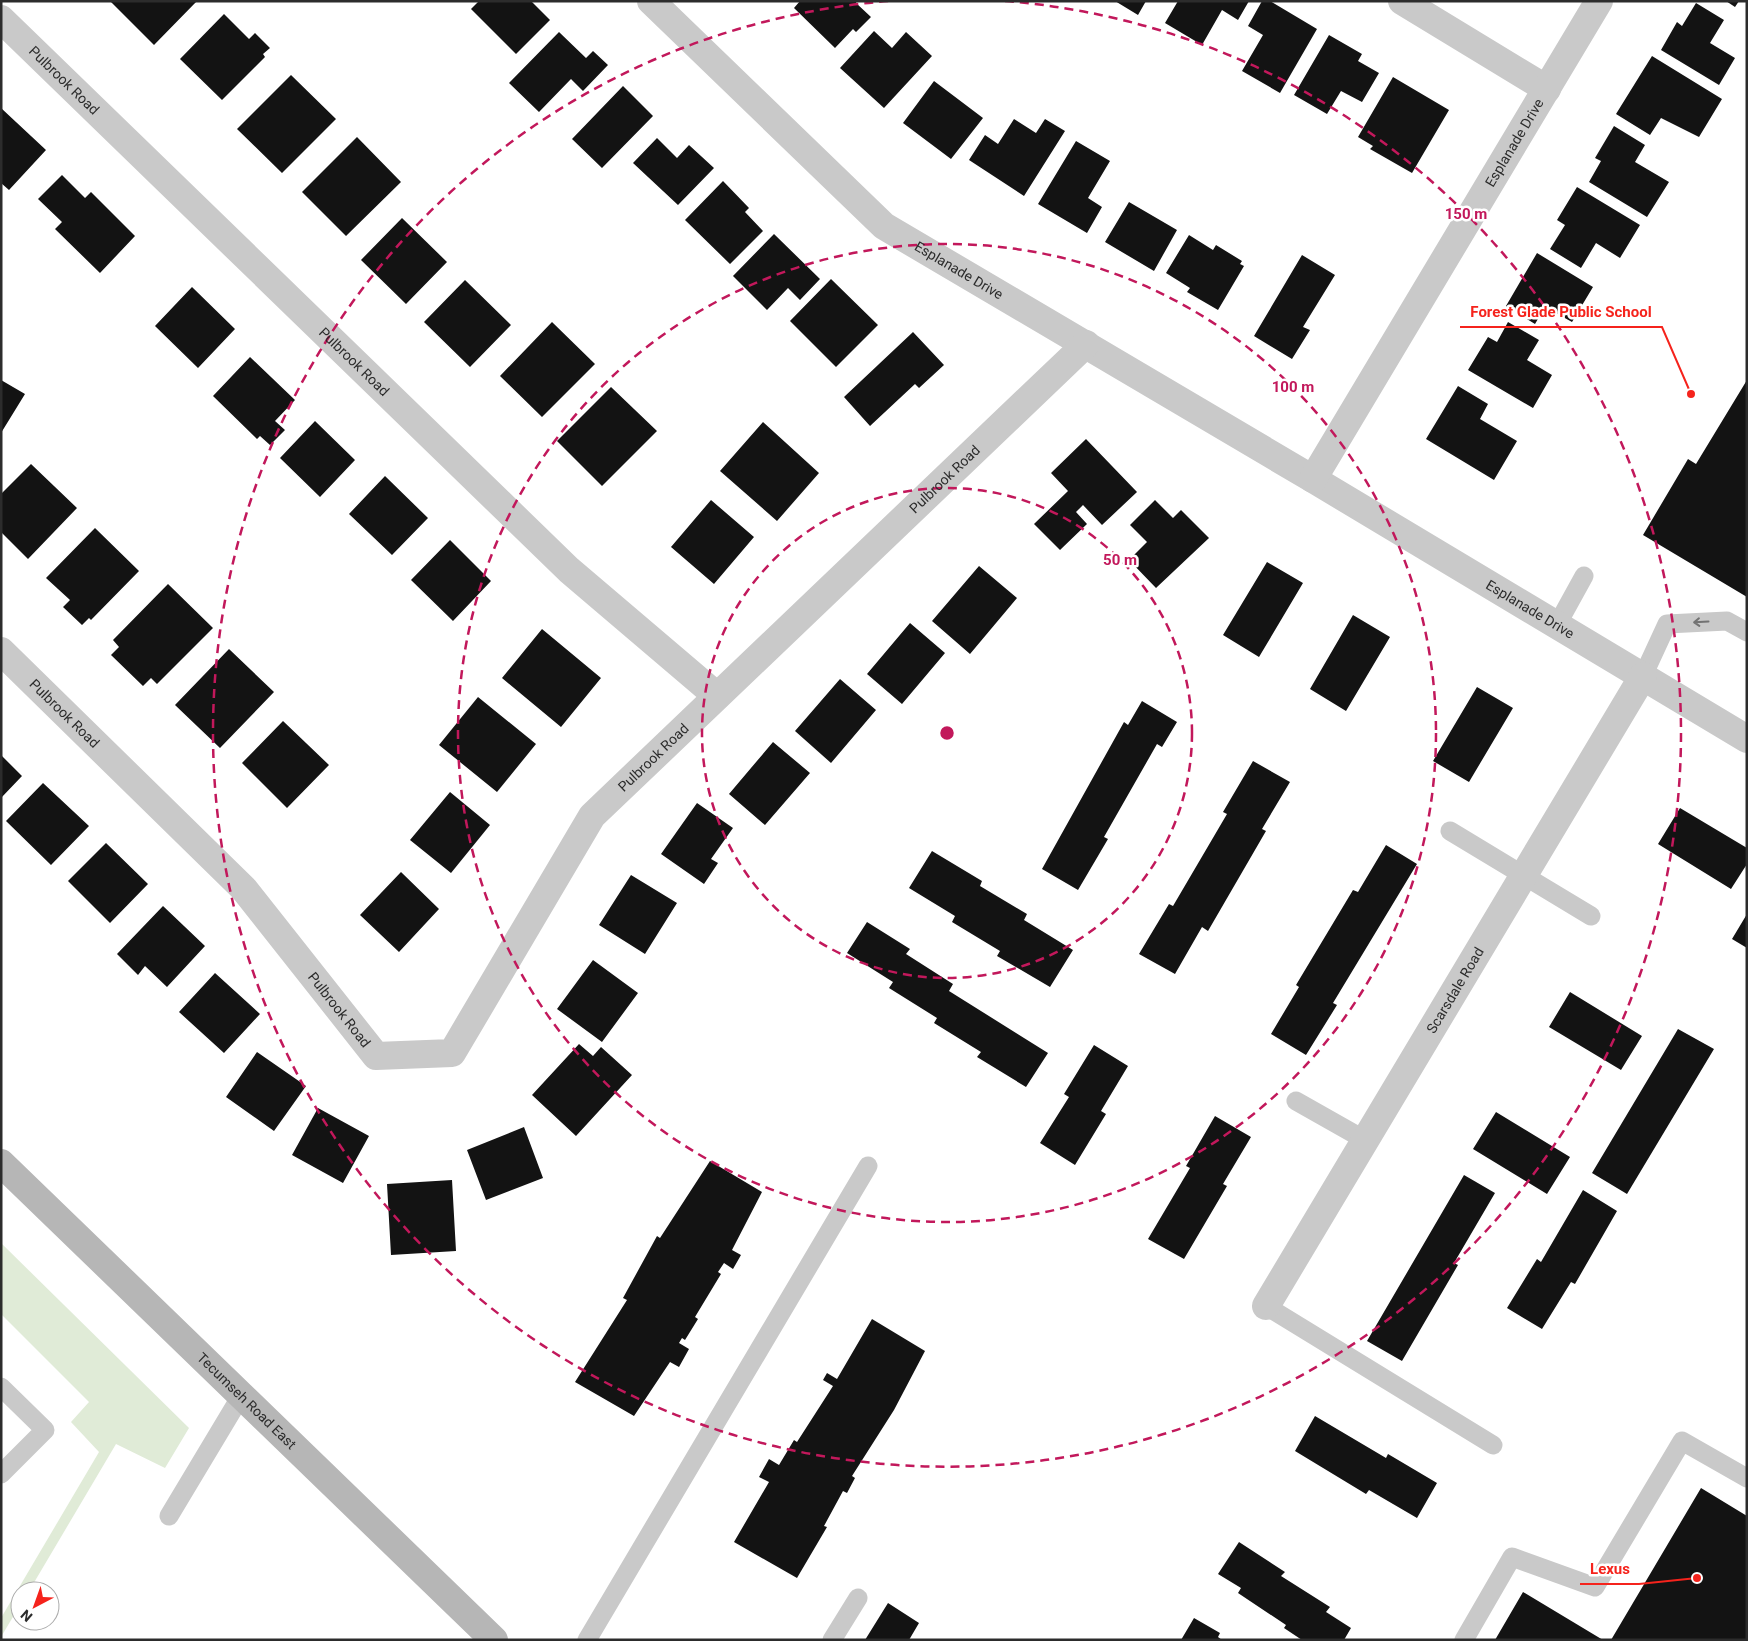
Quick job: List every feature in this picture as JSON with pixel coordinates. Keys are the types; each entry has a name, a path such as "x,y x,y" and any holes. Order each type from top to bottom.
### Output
{"main road":[{"name":"Tecumseh Road East","path":"1,1163 494,1640"}],"street":[{"name":"Esplanade Drive","path":"651,1 884,226 1086,344 1747,739"},
{"name":"Esplanade Drive","path":"1402,1 1547,89"},
{"name":"Esplanade Drive","path":"1313,479 1599,1"},
{"name":"Pulbrook Road","path":"1,19 569,570 717,696"},
{"name":"Pulbrook Road","path":"1,651 244,889 376,1056 452,1053 592,816 1086,344"},
{"name":"Scarsdale Road","path":"1266,1306 1643,676"}],"lane":[{"path":"1557,625 1584,576"},
{"path":"1643,676 1667,624 1727,621 1747,632"},
{"path":"1450,831 1591,916"},
{"path":"1296,1101 1365,1140"},
{"path":"587,1640 868,1166"},
{"path":"1266,1306 1493,1445"},
{"path":"1,1387 45,1430 1,1474"},
{"path":"169,1516 241,1396"},
{"path":"1464,1640 1512,1557 1595,1587 1682,1441 1747,1478"},
{"path":"832,1640 858,1598"}],"green space":[{"path":"1,1243 189,1428 165,1468 116,1444 35,1581 23,1581 99,1452 71,1422 89,1402 1,1314"},
{"path":"10,1603 10,1622 1,1637 1,1618"}],"building":[{"path":"110,1 197,1 154,45"},
{"path":"479,1 531,1 550,20 516,54 471,9"},
{"path":"800,1 857,1 856,3 871,17 856,32 853,29 835,48 794,8"},
{"path":"1115,1 1146,1 1138,15"},
{"path":"1178,1 1249,1 1238,20 1222,10 1202,45 1165,23"},
{"path":"1262,1 1270,1 1317,29 1280,93 1242,71 1263,35 1248,26"},
{"path":"1726,1 1739,1 1735,7"},
{"path":"1696,3 1724,20 1710,43 1735,58 1719,85 1661,50 1677,22 1682,26"},
{"path":"224,14 249,39 255,33 270,48 263,54 265,57 222,100 180,59"},
{"path":"874,31 892,48 906,32 932,56 884,108 840,68"},
{"path":"559,32 586,58 593,51 608,65 583,91 571,79 539,112 509,83"},
{"path":"1329,35 1362,54 1358,61 1379,73 1362,102 1341,91 1327,114 1294,95"},
{"path":"1652,56 1722,99 1699,137 1661,118 1650,135 1616,114"},
{"path":"291,75 336,119 282,173 237,129"},
{"path":"1393,77 1449,110 1412,173 1370,149 1373,146 1358,137"},
{"path":"934,81 983,118 951,159 903,123"},
{"path":"623,86 653,116 602,168 572,139"},
{"path":"1,108 46,150 9,190 1,183"},
{"path":"1014,119 1036,133 1045,119 1065,131 1024,196 969,160 985,135 998,144"},
{"path":"1614,126 1645,145 1635,162 1669,182 1647,217 1589,182 1601,161 1595,158"},
{"path":"357,137 401,182 346,236 302,192"},
{"path":"657,138 677,158 689,145 714,168 678,205 633,163"},
{"path":"1076,141 1110,161 1088,198 1102,207 1087,233 1038,204"},
{"path":"62,175 85,198 91,192 135,236 100,273 55,229 62,222 38,199"},
{"path":"723,181 749,208 745,212 763,231 730,264 685,220"},
{"path":"1577,187 1640,225 1620,258 1596,243 1581,268 1550,249 1565,225 1557,220"},
{"path":"1129,202 1177,230 1154,271 1105,242"},
{"path":"402,218 447,262 406,304 361,260"},
{"path":"774,234 820,279 800,300 788,288 767,310 733,276"},
{"path":"1189,235 1213,250 1216,245 1242,261 1240,264 1244,266 1218,310 1187,292 1190,288 1166,273"},
{"path":"1537,253 1593,287 1572,322 1545,307 1535,324 1506,306"},
{"path":"1302,255 1335,275 1303,327 1310,330 1292,359 1254,336"},
{"path":"831,279 878,325 836,367 790,321"},
{"path":"465,280 511,325 470,367 424,322"},
{"path":"192,287 235,329 198,368 155,326"},
{"path":"552,322 595,364 542,417 500,376"},
{"path":"1508,322 1539,340 1527,360 1552,375 1533,408 1468,370 1488,337 1497,342"},
{"path":"913,332 944,365 919,388 915,384 870,426 844,397"},
{"path":"250,357 295,400 275,421 285,430 270,445 260,436 257,439 213,396"},
{"path":"1,380 25,394 1,433"},
{"path":"1747,380 1747,597 1643,535 1688,459 1696,464"},
{"path":"1458,386 1488,404 1480,419 1517,441 1494,480 1426,439"},
{"path":"611,387 657,431 602,486 557,441"},
{"path":"315,421 355,460 320,497 280,458"},
{"path":"763,422 819,473 777,521 720,471"},
{"path":"1086,439 1137,492 1102,525 1083,505 1076,512 1087,524 1060,550 1034,524 1068,491 1051,473"},
{"path":"31,464 77,508 28,559 1,532 1,494"},
{"path":"385,476 428,518 392,555 349,514"},
{"path":"711,500 754,537 714,584 671,547"},
{"path":"1155,500 1173,518 1181,510 1209,538 1156,588 1129,560 1147,542 1130,525"},
{"path":"95,528 139,571 91,620 89,618 82,625 63,607 70,600 46,578"},
{"path":"450,540 491,581 453,621 411,580"},
{"path":"1267,562 1303,583 1259,657 1223,635"},
{"path":"979,566 1017,598 970,654 932,621"},
{"path":"168,584 213,628 157,684 151,678 143,686 111,655 119,647 113,640"},
{"path":"1353,615 1390,637 1346,711 1310,689"},
{"path":"910,623 945,653 902,704 867,674"},
{"path":"542,629 601,678 561,727 502,678"},
{"path":"229,649 274,692 220,748 175,705"},
{"path":"840,679 876,710 831,763 795,731"},
{"path":"1477,687 1513,708 1469,782 1433,761"},
{"path":"478,697 536,744 497,792 439,745"},
{"path":"1142,701 1177,722 1162,747 1157,744 1104,837 1108,839 1078,890 1042,869 1124,722 1128,725"},
{"path":"283,721 329,765 287,808 242,763"},
{"path":"773,742 810,773 765,825 729,794"},
{"path":"1,755 22,776 1,798"},
{"path":"1253,761 1290,782 1262,829 1266,831 1208,931 1202,927 1175,974 1139,954 1169,904 1173,906 1227,814 1223,812"},
{"path":"43,783 89,826 51,865 6,821"},
{"path":"450,792 490,825 451,873 410,840"},
{"path":"697,803 733,828 711,859 718,863 704,884 661,854"},
{"path":"1680,808 1747,848 1747,864 1731,889 1658,844"},
{"path":"106,843 148,884 110,923 68,881"},
{"path":"1386,845 1417,864 1333,1003 1337,1005 1306,1055 1271,1034 1299,987 1296,985 1353,890 1358,892"},
{"path":"932,851 982,881 980,886 1027,914 1024,920 1073,950 1050,987 997,956 1000,951 952,922 955,916 909,888"},
{"path":"401,872 439,909 399,952 360,915"},
{"path":"631,875 677,903 645,954 599,925"},
{"path":"163,906 205,946 167,987 145,966 138,975 117,954"},
{"path":"1747,914 1747,948 1732,939"},
{"path":"867,922 910,949 906,954 953,984 949,991 1048,1053 1026,1087 977,1057 981,1052 934,1023 937,1018 889,988 893,982 847,953"},
{"path":"593,960 638,993 602,1042 557,1009"},
{"path":"215,973 260,1014 224,1053 179,1012"},
{"path":"1570,992 1642,1036 1621,1070 1549,1027"},
{"path":"1678,1029 1714,1049 1627,1194 1592,1173"},
{"path":"579,1044 593,1056 601,1047 632,1075 576,1136 532,1095"},
{"path":"1094,1045 1128,1066 1101,1111 1106,1114 1075,1165 1040,1143 1069,1097 1064,1094"},
{"path":"257,1052 306,1086 274,1131 226,1097"},
{"path":"318,1108 369,1136 343,1183 292,1155"},
{"path":"1496,1112 1570,1157 1547,1194 1473,1149"},
{"path":"1215,1116 1251,1137 1223,1184 1227,1186 1184,1259 1148,1239 1190,1168 1186,1166"},
{"path":"524,1127 543,1178 486,1200 467,1150"},
{"path":"710,1161 762,1192 732,1250 741,1255 733,1269 724,1263 718,1272 721,1274 695,1317 698,1319 685,1340 682,1338 679,1343 689,1349 679,1367 670,1362 634,1416 575,1382 627,1300 623,1298 657,1236 660,1238"},
{"path":"1464,1175 1495,1193 1454,1263 1458,1265 1402,1361 1367,1341"},
{"path":"452,1180 456,1251 391,1255 387,1184"},
{"path":"1583,1190 1617,1211 1575,1284 1571,1282 1542,1329 1507,1308 1537,1259 1541,1262"},
{"path":"872,1319 925,1351 894,1410 852,1476 855,1478 847,1493 843,1491 824,1526 827,1527 797,1578 734,1542 769,1482 759,1477 769,1459 779,1465 794,1440 797,1442 833,1386 823,1380 827,1373 837,1379"},
{"path":"1315,1416 1386,1458 1388,1454 1437,1483 1417,1518 1369,1490 1366,1494 1295,1451"},
{"path":"1701,1488 1747,1516 1747,1640 1611,1640"},
{"path":"1239,1542 1285,1572 1281,1576 1330,1607 1326,1612 1351,1628 1344,1640 1302,1640 1284,1628 1286,1625 1238,1593 1241,1588 1218,1574"},
{"path":"1523,1592 1603,1640 1495,1640"},
{"path":"888,1603 919,1623 909,1640 865,1640"},
{"path":"1194,1618 1220,1633 1218,1637 1222,1640 1181,1640"}],"place":[{"name":"Forest Glade Public School","path":"1691,394"},
{"name":"Lexus","path":"1697,1578"}]}
